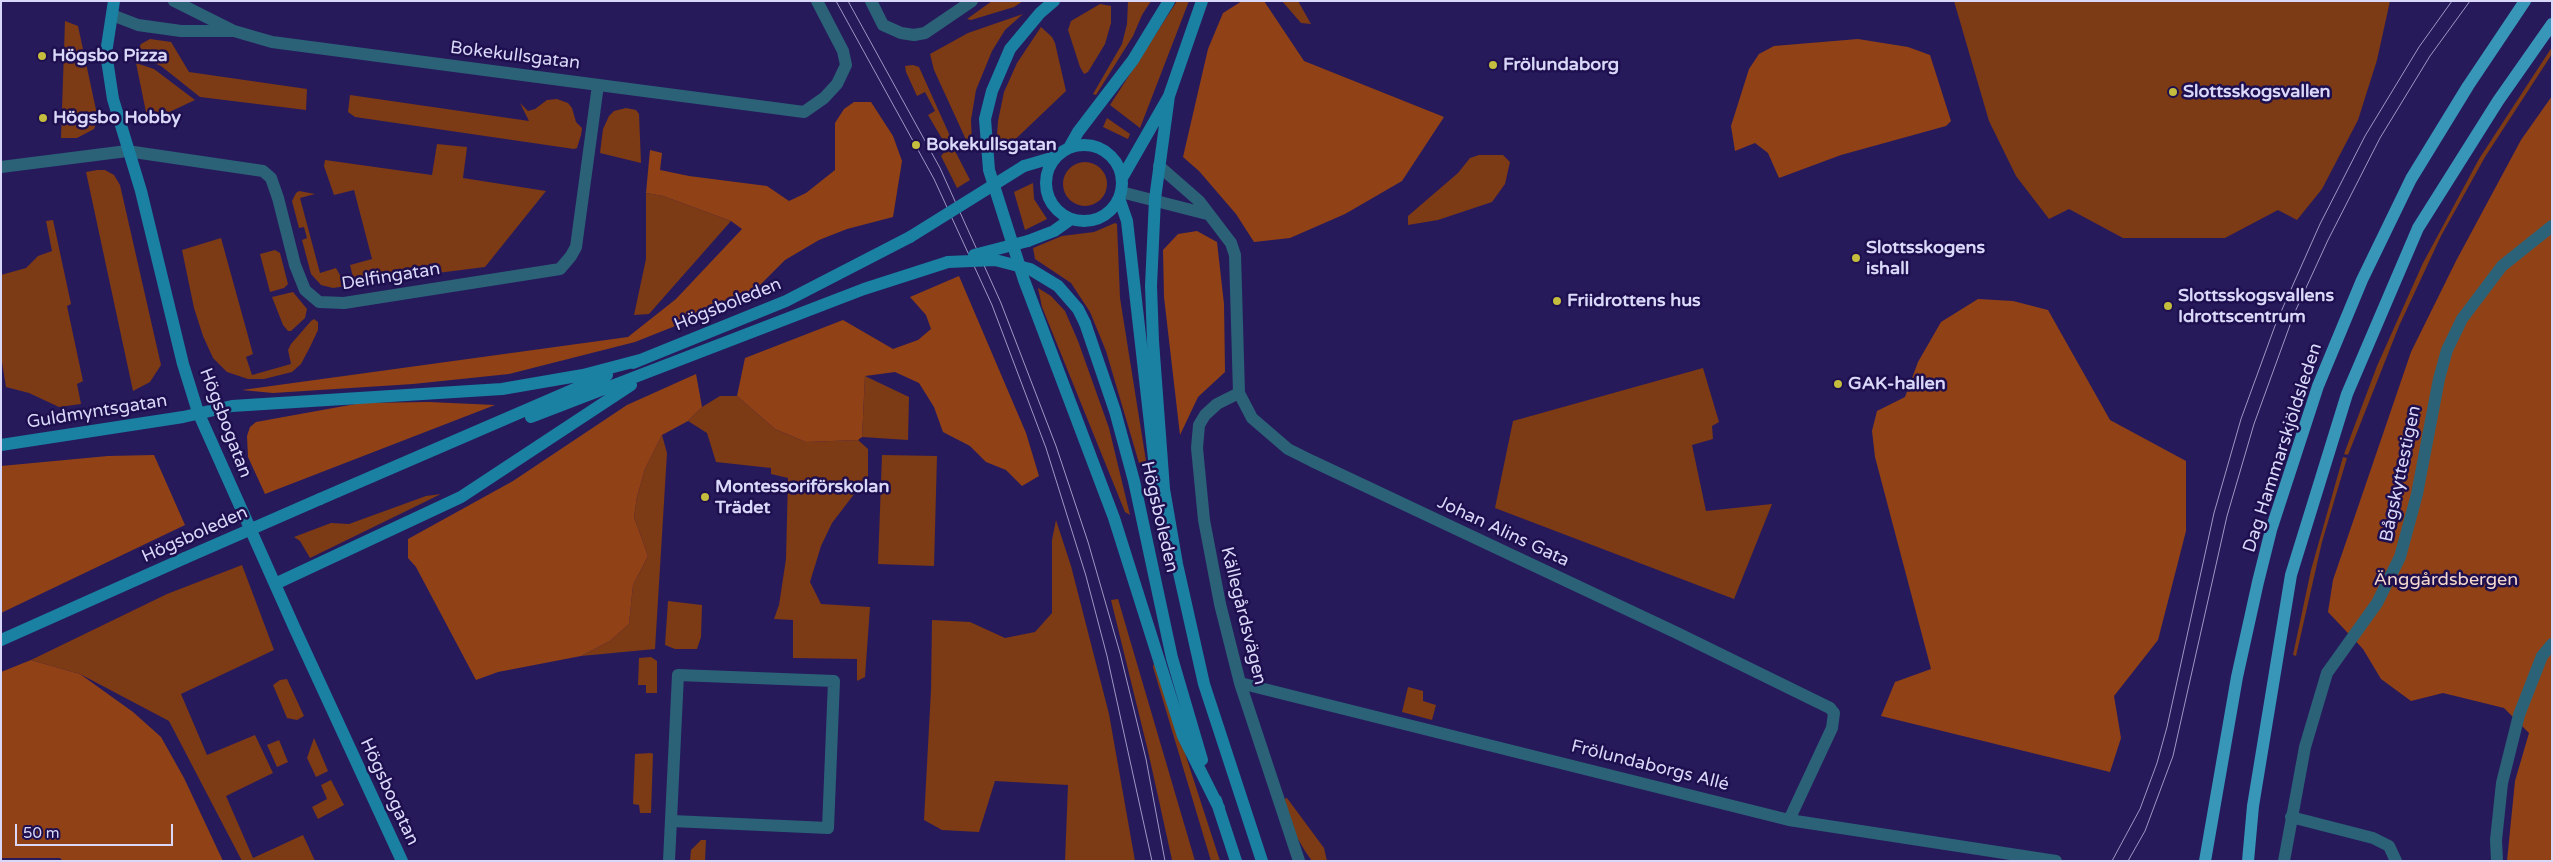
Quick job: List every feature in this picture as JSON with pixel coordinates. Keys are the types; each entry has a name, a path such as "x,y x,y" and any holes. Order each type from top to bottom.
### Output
{"main road":[{"name":"Högsbogatan","path":"114,1 106,53 113,99 127,151 141,190 184,364 198,412 402,861"},
{"name":"Högsboleden","path":"1054,1 1034,19 1010,49 992,90 985,119 989,170 1024,280 1114,518 1183,736 1219,808"},
{"path":"1069,148 1078,132 1133,60 1170,1"},
{"path":"1122,178 1169,96 1202,1"},
{"name":"Dag Hammarskjöldsleden","path":"2205,861 2237,677 2258,582 2271,530 2318,386 2362,280 2411,179 2468,86 2525,1"},
{"path":"2248,861 2253,806 2291,575 2347,394 2418,228 2498,101 2552,24"},
{"name":"Högsboleden","path":"1169,96 1155,199 1151,286 1152,342 1164,489 1176,564"},
{"name":"Högsboleden","path":"1,640 640,360 786,301 910,237 1024,166 1055,157 1069,148 1087,145 1105,151 1116,161 1122,178 1120,195 1127,221 1154,467 1164,525 1176,564 1204,684 1262,861"},
{"path":"1055,157 1047,173 1048,195 1056,209 1071,219 1086,221 1099,218 1111,210 1120,195"},
{"name":"Högsboleden","path":"404,464 650,373 864,289 948,262 1028,241 1054,231 1071,219"},
{"name":"Högsboleden","path":"948,262 995,260 1030,269 1058,286 1078,309 1085,323 1115,411 1134,481 1172,658 1194,734 1236,861"},
{"name":"Guldmyntsgatan","path":"1,445 252,404 502,389 583,375 640,360"},
{"path":"275,584 461,497 650,373"}],"street":[{"name":"Bokekullsgatan","path":"174,1 234,31 272,42 804,112 824,98 837,84 846,65 843,51 818,1"},
{"path":"871,1 883,25 892,30 914,35 925,32 972,1"},
{"name":"Bokekullsgatan","path":"112,15 138,25 172,30 234,31"},
{"name":"Delfingatan","path":"1,167 127,151 263,171 271,178 295,265 305,290 319,302 344,303 560,270 576,247 598,85"},
{"name":"Johan Alins Gata","path":"1159,166 1199,201 1207,214 1228,238 1234,255 1239,392 1252,418 1288,449 1677,633 1830,708 1834,713 1832,728 1789,820"},
{"path":"1120,195 1155,199 1207,214"},
{"name":"Bågskyttestigen","path":"2284,861 2305,747 2327,673 2377,602 2400,558 2417,494 2439,379 2447,350 2462,319 2502,266 2552,226"},
{"name":"Källegårdsvägen","path":"1239,392 1217,404 1205,415 1199,425 1198,448 1204,520 1211,562 1240,683 1299,861"},
{"path":"2497,861 2496,840 2502,783 2519,715 2542,656 2552,644"},
{"path":"669,861 678,674 834,681 828,828 672,821"},
{"name":"Frölundaborgs Allé","path":"1240,683 1789,820 2056,861"},
{"path":"2291,818 2373,838 2389,846 2396,861"}],"shaded area":[{"path":"992,1 1023,1 1014,7 971,20 967,19"},
{"path":"1128,1 1151,1 1142,15 1133,36 1096,95 1093,94 1122,44 1127,24"},
{"path":"1177,1 1189,1 1140,128 1110,105"},
{"path":"1282,1 1298,1 1311,24 1301,23"},
{"name":"Slottsskogsvallen","path":"1954,1 2390,1 2377,60 2358,120 2322,189 2297,220 2278,210 2225,238 2123,238 2069,209 2049,219 2016,176 1989,121"},
{"path":"1100,4 1111,6 1111,23 1105,44 1088,72 1084,74 1068,30 1071,21"},
{"path":"1023,14 1005,30 992,51 976,90 971,120 972,143 966,140 934,70 930,54 968,33"},
{"path":"65,21 78,26 98,119 94,129 77,138 61,138"},
{"path":"1041,27 1052,37 1055,43 1066,91 1003,151 999,146 997,135 1004,92 1017,63"},
{"path":"150,39 171,42 189,72 307,89 306,110 200,97 161,66 136,55 141,44"},
{"path":"2552,47 2552,54 2485,157 2441,236 2399,326 2348,455 2344,454 2377,366 2423,263 2479,159"},
{"path":"136,63 154,69 195,100 148,122"},
{"path":"913,65 919,67 950,136 944,141 928,115 935,111 925,92 917,96 906,72 905,66"},
{"path":"350,95 529,121 520,103 528,111 535,109 547,100 557,99 568,103 572,108 576,122 582,128 581,135 577,148 574,149 355,117 348,112"},
{"path":"626,108 636,110 639,114 641,163 600,153 603,129 609,116 614,111"},
{"path":"1107,118 1130,134 1128,139 1103,127"},
{"path":"437,144 467,147 463,178 546,191 485,267 366,282 354,281 350,265 372,259 354,190 334,195 324,166 325,160 432,175"},
{"path":"947,149 955,151 970,180 957,188 941,156"},
{"path":"1479,155 1503,155 1510,162 1505,184 1492,202 1438,220 1408,225 1408,216 1458,173 1470,158"},
{"path":"1081,162 1089,162 1101,168 1107,184 1101,200 1089,206 1081,206 1069,200 1063,188 1063,180 1069,168"},
{"path":"105,170 114,175 120,185 161,365 150,382 133,391 86,172"},
{"path":"1033,183 1034,199 1047,219 1025,230 1014,192"},
{"path":"299,191 315,194 300,198 320,273 336,268 346,286 333,288 321,285 311,274 302,240 307,238 304,227 299,228 292,201"},
{"path":"646,193 663,196 731,221 649,314 634,315 646,259"},
{"path":"53,220 71,304 67,306 83,381 77,384 81,404 59,407 29,393 6,387 1,356 1,275 26,268 38,256 52,251 46,221"},
{"path":"1115,223 1117,224 1120,298 1146,461 1139,463 1106,351 1090,312 1071,283 1035,259 1033,248 1062,236 1094,232"},
{"path":"221,238 253,354 246,357 252,375 291,364 288,350 291,344 311,321 314,319 318,322 318,330 310,347 301,364 292,372 264,379 248,379 227,372 213,358 203,336 194,308 182,250"},
{"path":"275,250 280,253 288,284 284,288 270,292 260,254"},
{"path":"1038,288 1051,296 1065,311 1078,341 1109,428 1130,515 1125,512 1042,307"},
{"path":"293,292 307,309 305,318 291,331 288,331 283,325 272,297"},
{"path":"1703,368 1719,422 1712,426 1713,439 1692,445 1706,511 1772,504 1734,599 1495,508 1513,421"},
{"path":"865,376 909,397 908,440 862,437"},
{"path":"720,396 737,396 775,429 806,442 858,440 868,449 868,476 832,523 821,546 810,582 821,604 870,607 865,677 857,681 857,659 793,658 793,620 774,619 779,605 786,559 788,478 771,474 771,468 716,462 707,433 688,421 702,407"},
{"path":"662,435 667,453 655,649 581,656 610,641 629,624 633,585 648,556 634,517 637,497 645,469"},
{"path":"882,455 937,456 934,566 878,564"},
{"path":"2343,457 2347,458 2322,542 2296,656 2293,655 2311,570"},
{"path":"441,494 310,558 300,541 294,537 331,523 349,524 426,496"},
{"path":"1056,520 1071,566 1109,714 1135,861 1065,861 1068,785 995,781 979,832 942,830 924,820 931,690 932,620 970,622 1005,638 1035,632 1052,613 1052,540"},
{"path":"242,565 274,650 181,694 207,755 255,735 273,773 226,796 253,858 303,835 315,861 242,861 169,721 80,674 31,660 167,594"},
{"path":"1118,599 1195,861 1172,860 1148,751 1111,600"},
{"path":"668,601 702,605 701,637 697,649 675,649 665,645"},
{"path":"651,657 657,661 657,693 646,693 646,685 638,685 639,658"},
{"path":"1154,663 1157,667 1220,861 1211,861 1153,667"},
{"path":"287,679 304,716 297,720 287,718 273,685 280,680"},
{"path":"1408,687 1423,691 1423,701 1436,705 1432,720 1402,712"},
{"path":"314,738 328,771 316,777 307,758"},
{"path":"279,740 288,762 277,767 267,745"},
{"path":"635,754 653,754 651,813 640,813 639,805 633,804"},
{"path":"331,780 344,805 318,819 312,807 327,799 321,785"},
{"path":"1287,798 1324,848 1327,861 1312,861 1305,851 1295,834 1284,799"},
{"path":"701,840 706,840 705,861 690,861 691,850"}],"green space":[{"path":"1242,1 1264,1 1304,61 1444,117 1402,181 1345,214 1290,238 1254,242 1236,214 1199,171 1183,157 1208,49 1223,13"},
{"path":"1858,39 1908,47 1930,55 1951,121 1946,126 1841,155 1779,178 1768,153 1755,143 1735,151 1731,126 1749,69 1759,54 1774,46"},
{"name":"Änggårdsbergen","path":"2552,96 2552,861 2507,861 2515,781 2529,733 2504,708 2443,693 2411,701 2381,679 2363,649 2328,612 2333,580 2411,352 2456,261 2521,140"},
{"path":"854,102 871,102 893,136 902,161 893,217 847,229 819,240 785,260 759,286 749,292 737,294 713,311 635,342 509,374 413,384 273,393 242,390 628,337 676,299 742,229 731,221 663,196 646,193 650,150 662,153 660,170 689,176 767,186 789,201 806,193 835,170 835,123 844,109"},
{"path":"1197,231 1217,242 1224,304 1225,372 1198,397 1180,435 1164,297 1163,250 1178,234"},
{"path":"959,276 1026,433 1039,476 1022,486 1006,470 986,462 970,446 943,432 934,407 919,383 895,372 865,376 862,437 858,440 806,442 775,429 737,396 745,358 843,320 893,349 918,340 931,329 926,315 910,297"},
{"path":"1978,299 2013,301 2048,310 2110,420 2186,461 2186,531 2158,640 2114,696 2121,738 2110,772 1881,716 1895,682 1931,669 1875,457 1872,431 1877,411 1905,397 1918,362 1941,322"},
{"path":"696,374 702,407 688,421 662,435 645,469 637,497 634,517 648,556 633,585 629,624 610,641 581,656 498,672 476,680 416,567 408,558 408,539 513,481 627,405"},
{"path":"429,402 495,405 265,494 248,457 247,436 250,427 256,422 361,403"},
{"path":"154,455 185,525 1,613 1,466 108,456"},
{"path":"31,660 80,674 133,712 161,737 184,778 223,861 63,861 60,858 1,858 1,672"}],"tram line":[{"path":"836,1 934,179 992,305 1046,448 1086,576 1107,656 1152,861"},
{"path":"848,1 940,168 1001,303 1056,446 1088,542 1120,653 1146,759 1165,861"},
{"path":"2112,861 2140,809 2157,763 2167,727 2214,513 2241,419 2276,323 2320,224 2365,136 2419,47 2452,1"},
{"path":"2128,861 2145,831 2173,756 2227,516 2254,424 2294,314 2328,240 2380,138 2430,56 2470,1"}],"place":[{"name":"Högsbo Pizza","path":"42,56"},
{"name":"Frölundaborg","path":"1493,65"},
{"name":"Slottsskogsvallen","path":"2173,92"},
{"name":"Högsbo Hobby","path":"43,118"},
{"name":"Bokekullsgatan","path":"916,145"},
{"name":"Slottsskogens ishall","path":"1856,258"},
{"name":"Friidrottens hus","path":"1557,301"},
{"name":"Slottsskogsvallens Idrottscentrum","path":"2168,306"},
{"name":"GAK-hallen","path":"1838,384"},
{"name":"Montessoriförskolan Trädet","path":"705,497"}]}
